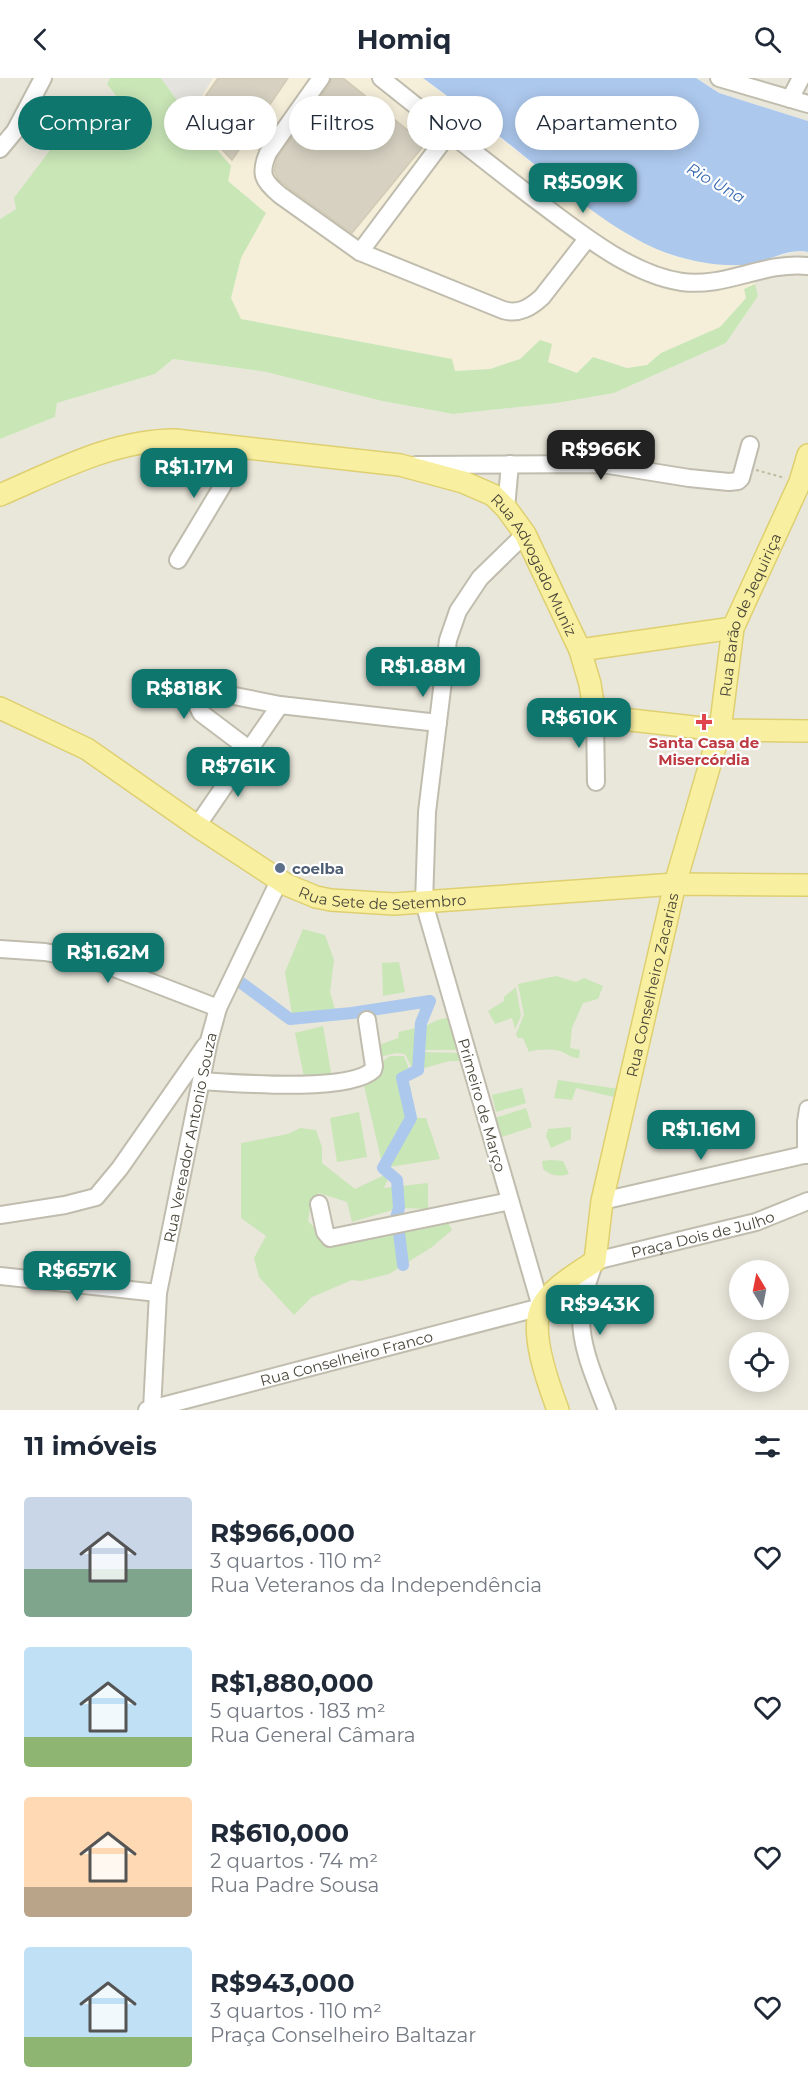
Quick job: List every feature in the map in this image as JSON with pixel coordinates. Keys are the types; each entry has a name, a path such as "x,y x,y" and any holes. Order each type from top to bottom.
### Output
{"main road":[{"name":"Rua Advogado Muniz","path":"0,495 80,460 157,440 175,440 400,465 482,489 493,495 506,508 525,534 580,650 732,628"},
{"name":"Rua Barão de Jequiriça","path":"675,884 720,730 732,628 804,483 808,454"},
{"path":"580,650 590,684 595,716 720,730 808,731"},
{"name":"Rua Sete de Setembro","path":"0,708 87,749 279,881 302,892 331,900 372,904 424,903 675,884 808,885"},
{"name":"Rua Conselheiro Zacarias","path":"595,1261 602,1201 675,884"},
{"path":"558,1410 541,1354 537,1327 541,1307 553,1292 595,1261"}],"street":[{"path":"0,149 15,131 43,78"},
{"path":"321,78 268,153 264,163 264,176 268,185 279,195 360,252 503,310 516,312 534,304 542,297 587,239"},
{"path":"381,78 407,99"},
{"path":"719,78 808,104"},
{"path":"790,99 801,78"},
{"path":"360,252 436,150"},
{"path":"471,150 587,239 636,266 680,282 707,283 780,266 808,266"},
{"path":"400,465 602,464 729,482 740,480 750,444"},
{"path":"178,560 223,485 233,447"},
{"path":"506,508 510,464"},
{"name":"Primeiro de Março","path":"525,534 480,578 458,611 448,640 427,812 424,903 541,1307"},
{"path":"250,750 201,713 196,703 198,696 203,692 214,692 280,705 438,723"},
{"path":"197,826 280,705"},
{"path":"595,716 596,782"},
{"name":"Rua Vereador Antonio Souza","path":"150,1409 158,1293 209,1041 218,1008 279,881"},
{"path":"0,949 45,952 101,963 218,1008"},
{"path":"201,1081 276,1086 366,1076 374,1066 367,1020"},
{"path":"0,1215 65,1205 96,1197 120,1168 209,1041"},
{"path":"172,1092 197,1099"},
{"path":"602,1201 807,1154 808,1109"},
{"path":"319,1204 325,1232 330,1238 510,1201"},
{"name":"Praça Dois de Julho","path":"595,1261 756,1222 808,1201"},
{"path":"595,1261 582,1308 581,1327 584,1344 607,1410"},
{"path":"0,1276 158,1293"},
{"name":"Rua Conselheiro Franco","path":"150,1409 541,1307"}],"path":[{"path":"744,467 804,483"}],"shaded area":[{"path":"0,78 110,78 107,84 117,96 18,96 18,150 70,150 16,209 0,219"},
{"path":"161,78 213,78 202,96 174,96"},
{"path":"213,78 423,78 446,96 407,96 407,150 503,150 503,141 631,237 670,255 691,260 749,264 755,284 744,289 746,298 720,327 661,353 647,365 627,368 593,357 577,373 548,362 540,340 520,359 490,369 454,371 452,359 240,319 231,298 241,258 266,213 228,181 209,150 277,150 277,96 202,96"},
{"path":"696,78 808,78 808,121 719,93"},
{"path":"797,251 808,252 808,1410 0,1410 0,439 55,417 57,403 155,374 173,359 266,372 382,401 453,414 557,403 614,393 726,343 758,296 749,264"}],"green space":[{"path":"110,78 161,78 174,96 164,96 164,150 217,150 231,166 228,181 266,213 241,258 231,298 241,319 452,359 455,371 490,369 520,359 540,340 552,344 548,362 577,373 593,357 627,368 647,365 661,353 720,327 746,298 744,289 755,284 758,296 726,343 614,393 557,403 453,414 382,401 266,372 173,359 155,374 57,403 55,417 0,439 0,219 16,209 14,198 50,150 152,150 152,96 116,96 107,84"},
{"path":"303,929 325,935 334,960 330,992 336,1013 308,1011 292,1014 285,972"},
{"path":"399,962 405,992 383,996 382,963"},
{"path":"556,976 576,982 584,978 603,986 598,999 583,1003 572,1028 570,1048 580,1050 579,1058 556,1050 529,1052 523,1038 518,1038 516,1034 524,1015 518,984"},
{"path":"516,987 521,1016 515,1029 512,1018 495,1024 488,1011 504,1001 504,997"},
{"path":"455,1016 459,1050 424,1050 423,1027"},
{"path":"323,1026 332,1078 304,1077 295,1033"},
{"path":"420,1027 420,1047 415,1062 417,1070 415,1074 405,1054 396,1053 380,1057 379,1045 398,1038 399,1032"},
{"path":"421,1052 459,1053 461,1061 449,1061 418,1070 417,1059"},
{"path":"390,1056 404,1056 412,1077 402,1078 402,1090 411,1118 426,1118 440,1159 383,1168 363,1081 378,1064"},
{"path":"558,1080 619,1089 618,1098 576,1088 572,1100 554,1098"},
{"path":"522,1088 526,1103 496,1112 492,1095"},
{"path":"526,1108 532,1127 496,1139 492,1119"},
{"path":"359,1112 367,1157 337,1162 330,1118"},
{"path":"571,1127 571,1139 551,1148 546,1136 548,1129"},
{"path":"300,1128 316,1130 322,1147 322,1163 355,1189 391,1172 384,1188 428,1183 428,1209 399,1208 352,1222 347,1202 319,1193 311,1202 308,1221 330,1244 447,1221 452,1230 432,1247 389,1274 361,1281 352,1280 312,1297 294,1315 259,1277 254,1258 266,1236 241,1218 241,1143 288,1134"},
{"path":"542,1161 563,1161 569,1174 555,1175 543,1169"}],"water":[{"name":"Rio Una","path":"423,78 696,78 719,93 808,121 808,252 794,251 751,264 727,265 711,264 664,252 621,230 581,202 517,150 699,150 699,96 515,96 515,149 503,139 503,96 447,96"}],"building":[{"path":"218,78 288,78 276,96 206,96"},
{"path":"331,78 343,78 365,96 321,96 330,84"},
{"path":"395,120 407,130 407,150 420,150 352,233 278,179 274,171 277,158 289,141 289,150 395,150"},
{"path":"222,150 239,150 232,160"}],"waterway":[{"path":"236,979 290,1019 352,1013 430,1001"},
{"path":"395,1221 399,1208 397,1180 383,1168 411,1118 402,1078 418,1070 421,1023 430,1001"},
{"path":"399,1233 403,1265"}],"place":[{"name":"Santa Casa de Misercórdia","path":"704,722"},
{"name":"coelba","path":"280,868"}]}
